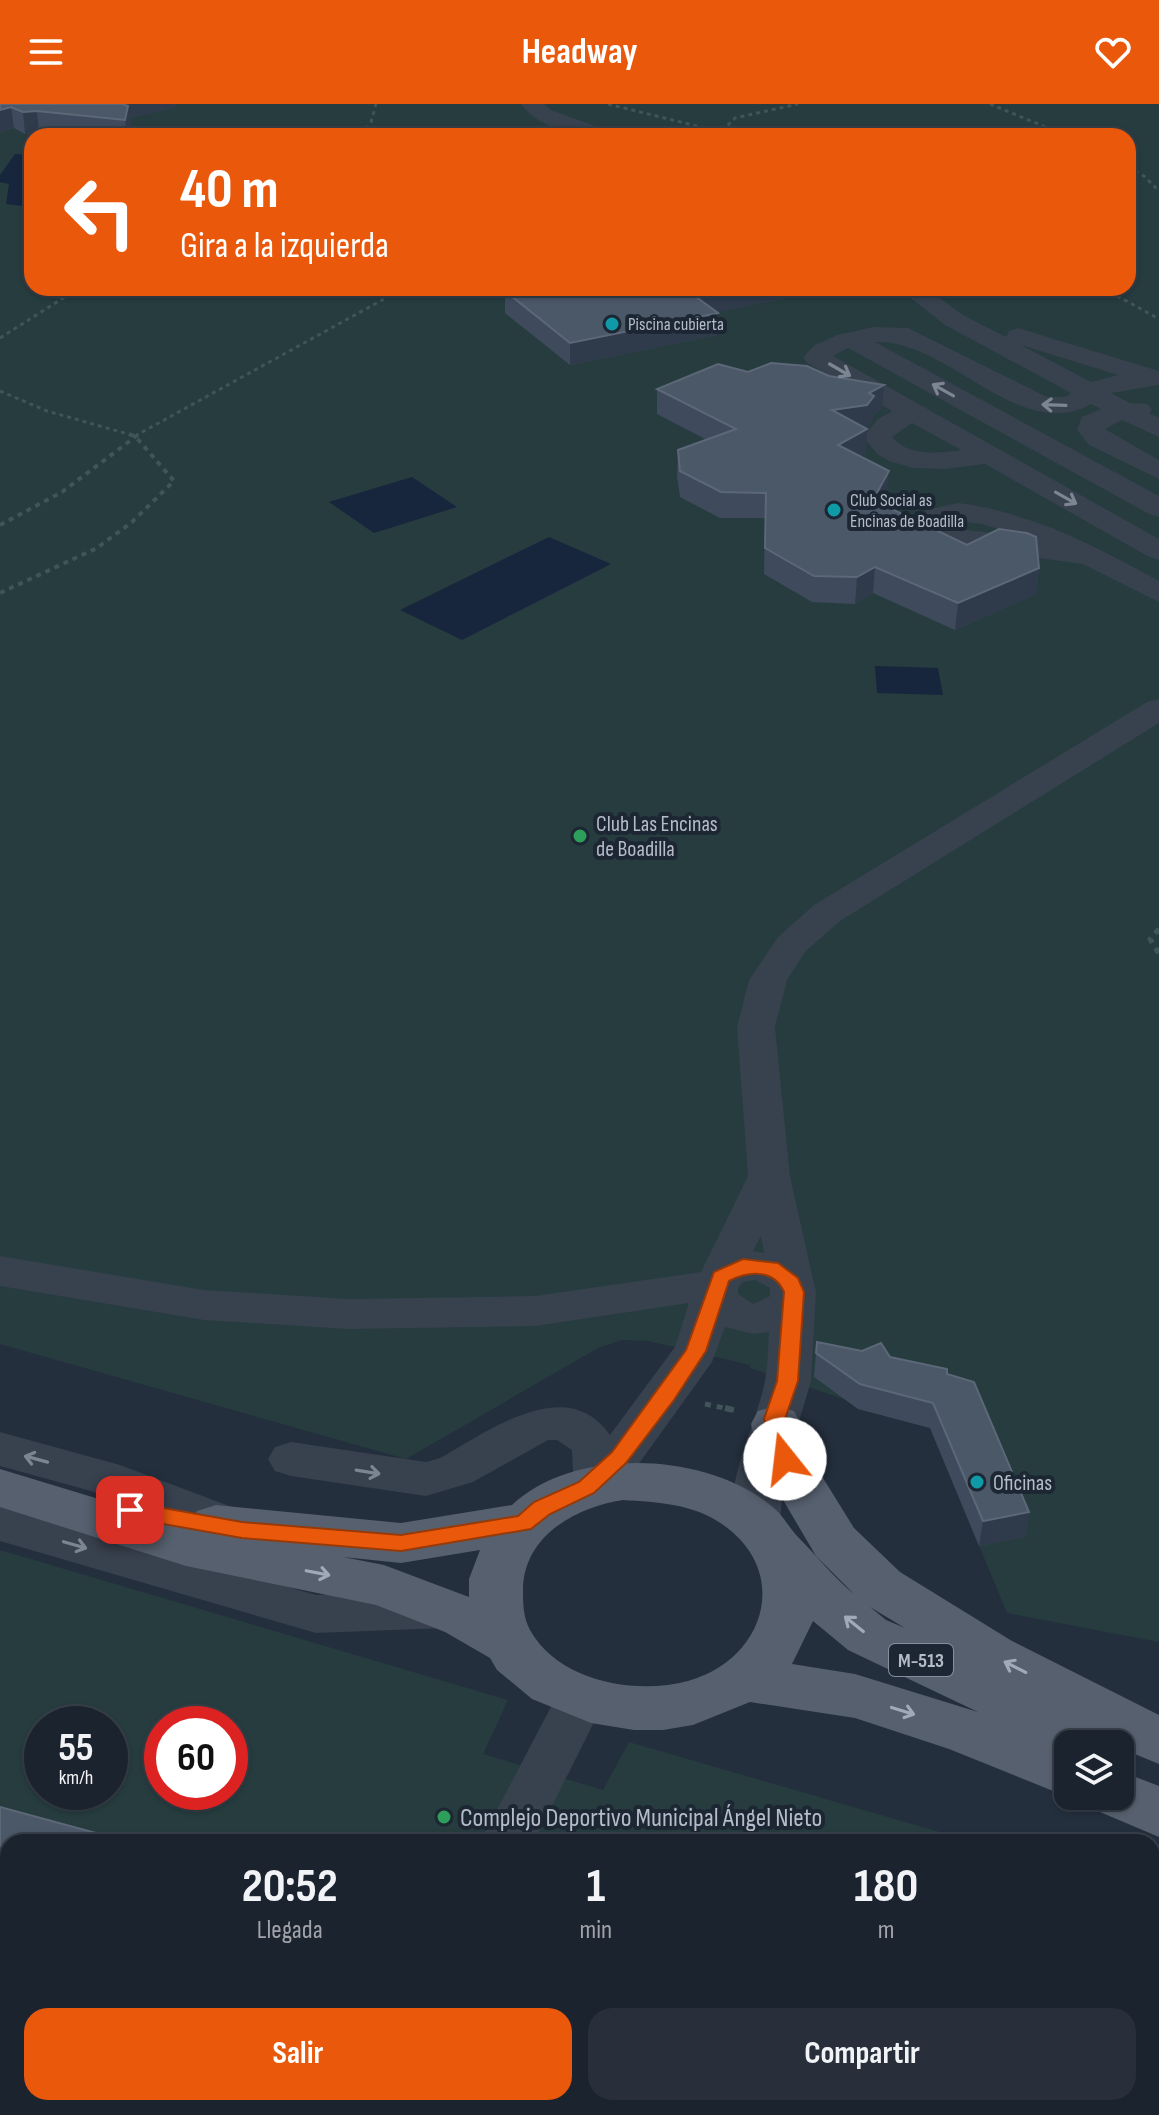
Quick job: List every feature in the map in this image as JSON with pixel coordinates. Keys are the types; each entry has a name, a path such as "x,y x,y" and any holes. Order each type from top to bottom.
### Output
{"main road":[{"path":"776,1424 785,1459 827,1530 835,1542 881,1587 993,1656 1159,1741"},
{"name":"M-513","path":"763,1531 785,1566 790,1596 786,1626 770,1654 745,1679 709,1698 667,1708 624,1708 581,1698 538,1675 508,1642 495,1612 494,1580 504,1550 524,1523 542,1508 592,1483 660,1481 696,1489 729,1503 763,1531 816,1593 867,1635 1070,1730"},
{"name":"M-513","path":"0,1485 242,1530 401,1543 524,1523"},
{"name":"M-513","path":"0,1485 186,1546 384,1586 444,1609 508,1642"},
{"name":"M-513","path":"745,1679 855,1696 966,1731 1054,1767"},
{"path":"1134,1760 1159,1772"},
{"path":"1134,1801 1159,1813"}],"street":[{"path":"532,104 543,115 579,128"},
{"path":"921,296 954,320 1159,429"},
{"path":"927,296 1002,331 1156,380"},
{"path":"1156,380 1115,382 1070,405 1042,405 908,336 884,332 823,349 816,357 1159,551"},
{"path":"852,340 1159,508"},
{"path":"1159,407 1101,417 1092,423 1091,430 1099,439 1159,471"},
{"path":"913,411 888,425 877,437 882,445 898,455 919,460 990,455"},
{"path":"1097,558 1159,593"},
{"path":"763,1531 761,1472 776,1424 774,1419 788,1381 794,1292 769,1176 756,1027 768,980 791,945 827,913 1159,709"},
{"path":"592,1483 619,1457 696,1351 716,1284 769,1176"},
{"path":"0,1271 204,1305 349,1314 535,1311 716,1284"},
{"path":"716,1284 715,1292 723,1308 746,1318 774,1316 792,1302 794,1292"},
{"path":"291,1459 426,1479 456,1470 541,1423 565,1424 586,1435 595,1448 592,1483"},
{"path":"0,1449 103,1477 242,1530"},
{"path":"0,1523 316,1614 444,1609"},
{"path":"511,1834 581,1698"}],"path":[{"path":"367,128 376,104"},
{"path":"608,104 708,128"},
{"path":"724,128 735,118 798,104"},
{"path":"990,104 1048,128"},
{"path":"1136,172 1159,191"},
{"path":"0,338 66,296"},
{"path":"0,525 62,492 135,436 389,296"},
{"path":"1117,296 1159,319"},
{"path":"0,391 47,411 135,436 174,481 141,517 84,555 22,577 0,593"},
{"path":"1159,929 1150,939 1159,954"}],"green space":[{"name":"Club Las Encinas de Boadilla","path":"0,104 1159,104 1159,1642 1007,1613 930,1428 858,1409 844,1399 750,1368 750,1365 648,1341 622,1340 598,1348 406,1459 0,1344"},
{"name":"Complejo Deportivo Municipal Ángel Nieto","path":"0,1550 508,1700 483,1754 603,1790 629,1742 946,1834 0,1834"}],"water":[{"path":"15,154 24,155 24,206 6,204 9,184 0,182 0,175"},
{"path":"412,477 457,507 374,533 329,502"},
{"path":"549,537 611,564 462,640 400,610"},
{"path":"875,666 938,668 943,695 877,693"}],"building":[{"path":"0,104 128,106 125,120 23,112 11,107 0,110"},
{"path":"511,296 695,296 718,313 570,343"},
{"name":"Club Social as Encinas de Boadilla","path":"771,363 807,366 829,376 884,385 869,393 874,396 867,405 832,410 867,429 838,445 889,471 873,500 967,545 999,529 1027,533 1036,537 1039,568 958,603 875,567 857,577 814,576 765,548 766,493 721,492 680,471 678,450 736,429 657,389 718,364 748,372"},
{"path":"817,1342 862,1351 881,1343 890,1357 947,1369 947,1374 974,1382 1029,1512 983,1521 933,1403 860,1384 816,1353"},
{"path":"0,1807 100,1834 0,1834"}],"place":[{"name":"Piscina cubierta","path":"612,324"},
{"name":"Club Social as Encinas de Boadilla","path":"834,510"},
{"name":"Club Las Encinas de Boadilla","path":"580,836"},
{"name":"Oficinas","path":"977,1482"},
{"name":"Complejo Deportivo Municipal Ángel Nieto","path":"444,1817"}],"route":[{"path":"130,1510 242,1530 401,1543 524,1523 542,1508 587,1487 619,1457 696,1351 716,1284 730,1270 743,1266 757,1265 783,1274 794,1292 788,1381 774,1419 785,1459"}]}
